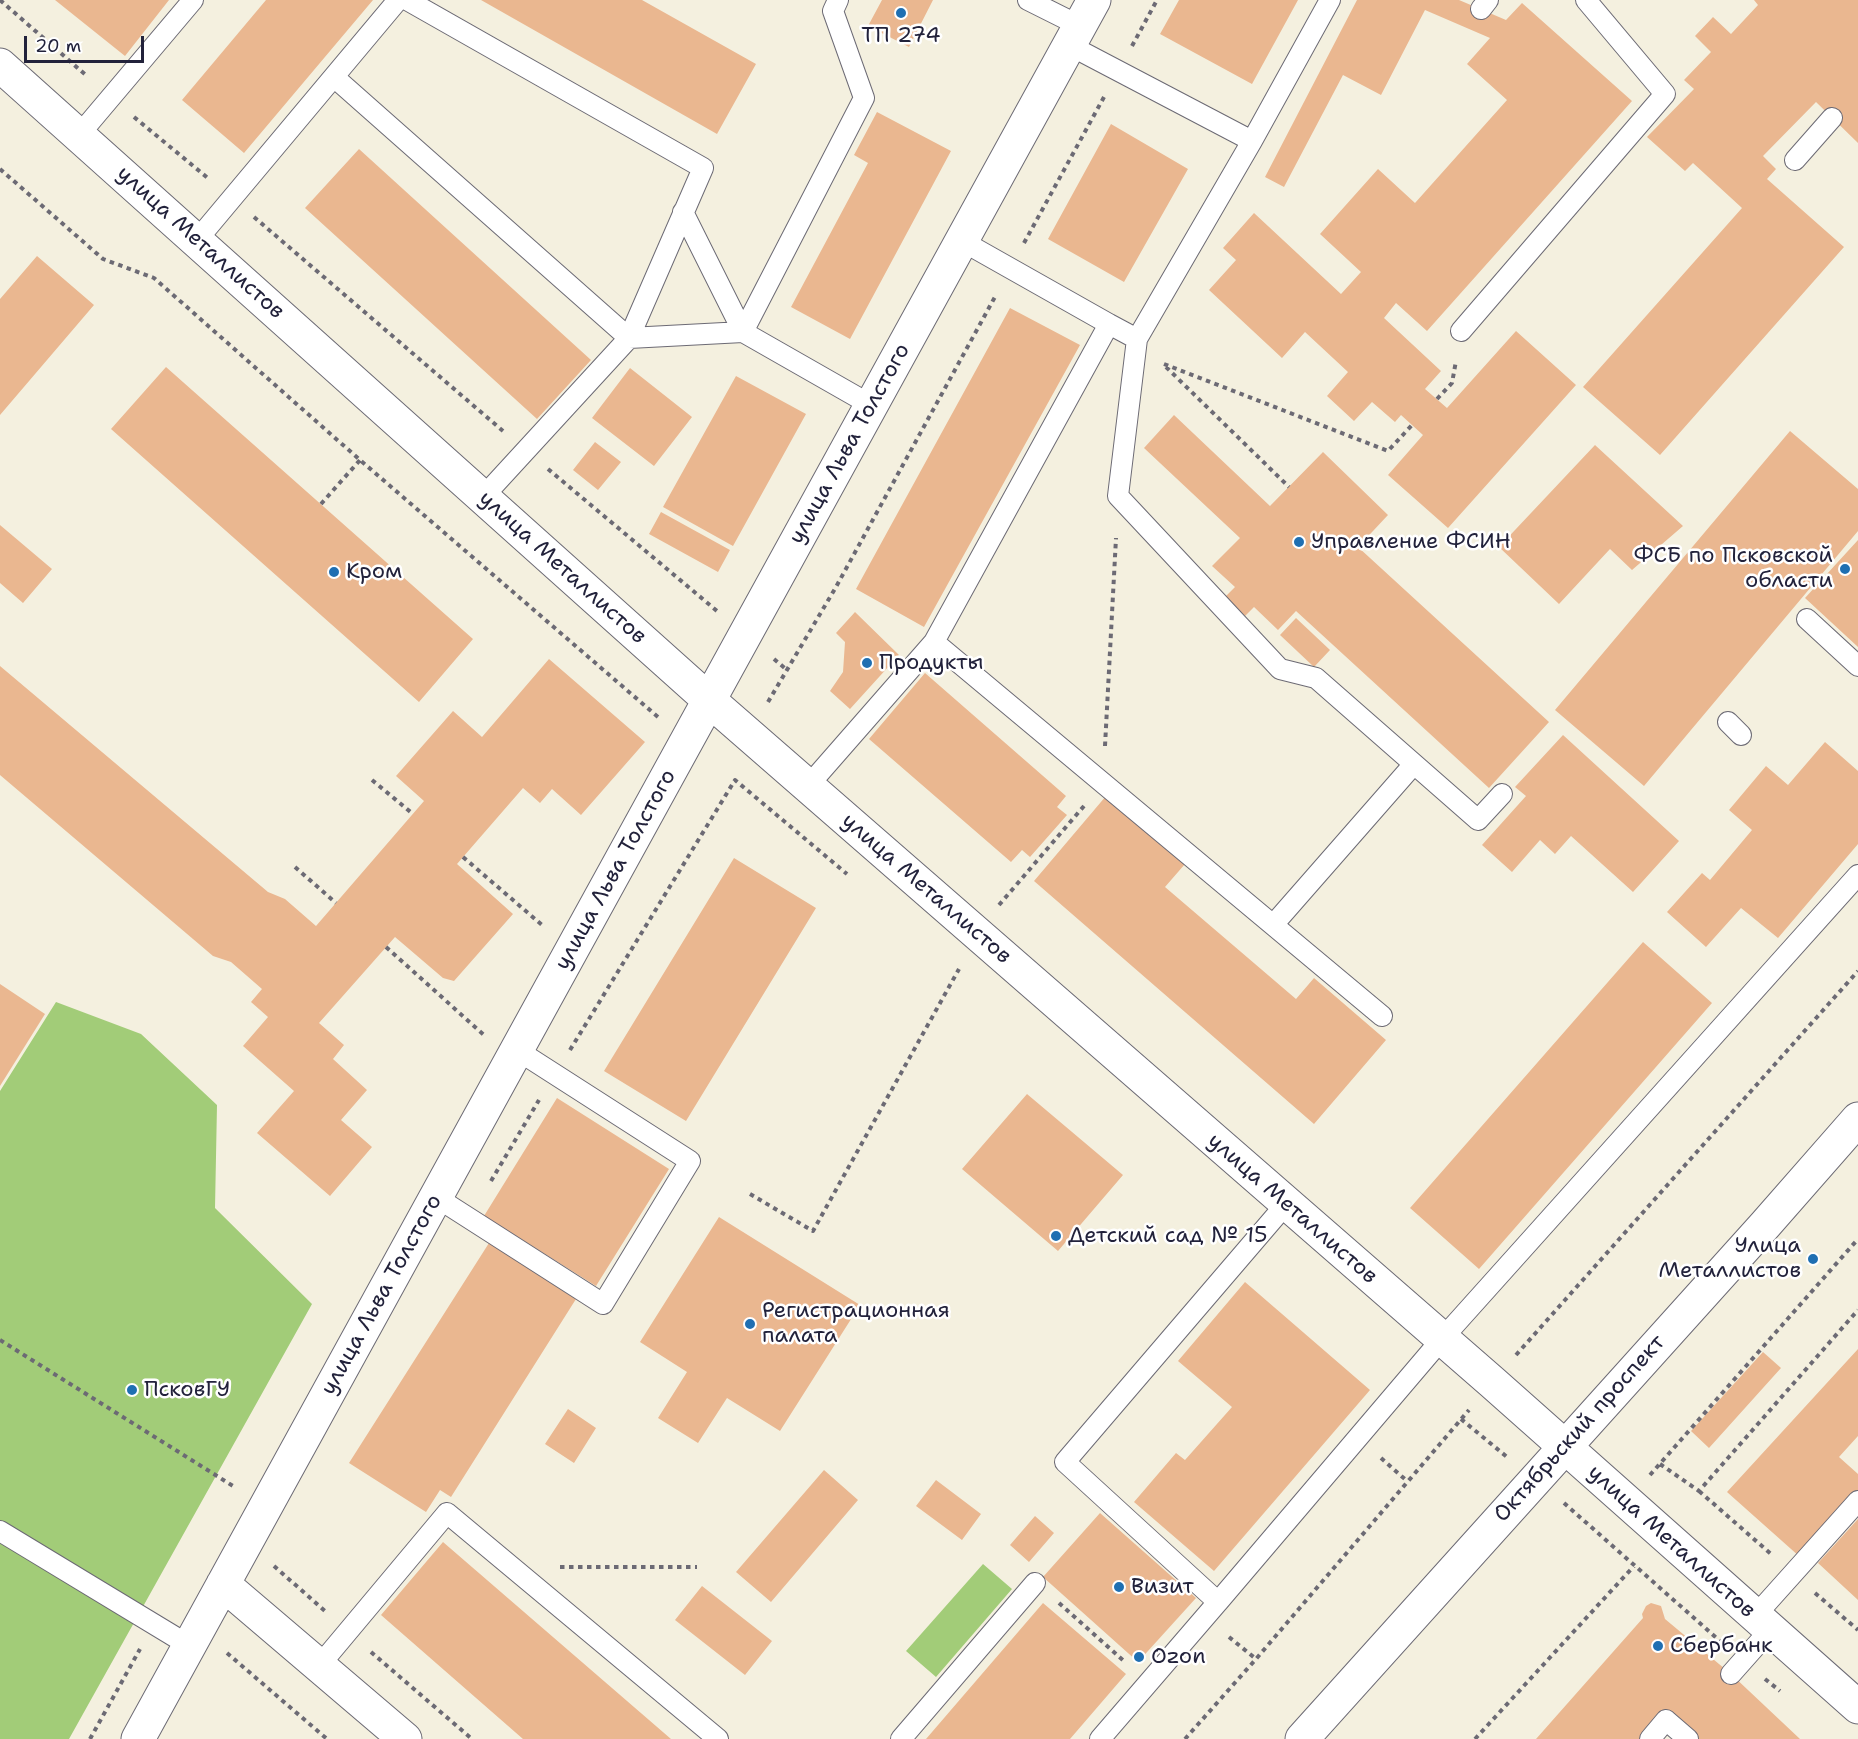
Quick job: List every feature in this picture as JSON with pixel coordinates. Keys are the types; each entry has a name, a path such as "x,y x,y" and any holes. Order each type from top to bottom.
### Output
{"street":[{"name":"улица Льва Толстого","path":"138,1739 1081,24"},
{"name":"улица Металлистов","path":"0,65 709,700 1441,1340 1492,1382 1858,1707"},
{"name":"Октябрьский проспект","path":"1302,1739 1858,1119"},
{"path":"223,1584 405,1739"}],"lane":[{"path":"79,135 193,0"},
{"path":"197,240 398,0"},
{"path":"407,0 703,168 629,338 483,497"},
{"path":"743,332 864,98 833,10 838,0"},
{"path":"1028,0 1081,24 1252,141"},
{"path":"1330,0 1252,141 1137,339 1118,496 1280,669 1316,678 1478,820 1502,794"},
{"path":"1461,331 1665,94 1586,0"},
{"path":"333,77 629,338 743,332 871,405"},
{"path":"1795,160 1832,118"},
{"path":"683,212 743,332"},
{"path":"962,241 1137,339"},
{"path":"808,786 934,642 1109,324"},
{"path":"1808,619 1858,666"},
{"path":"934,642 1382,1016"},
{"path":"1273,925 1414,764"},
{"path":"1100,1739 1441,1340 1858,875"},
{"path":"436,1197 603,1304 690,1161 517,1050"},
{"path":"1218,1602 1065,1462 1286,1204"},
{"path":"1731,1674 1762,1623 1858,1501"},
{"path":"320,1666 447,1513 718,1739"},
{"path":"0,1531 190,1646"},
{"path":"901,1739 1035,1583"},
{"path":"1650,1739 1666,1720 1688,1739"}],"path":[{"path":"0,169 103,260 154,278 360,460 666,724"},
{"path":"1437,399 1452,383 1461,331"},
{"path":"1289,487 1161,362 1388,451 1412,425"},
{"path":"321,504 360,460"},
{"path":"999,906 1103,784 1118,496"},
{"path":"468,1218 735,780 768,703 836,587"},
{"path":"372,780 413,814"},
{"path":"735,780 849,875"},
{"path":"463,857 544,927"},
{"path":"295,867 336,903"},
{"path":"386,947 484,1035 489,1025"},
{"path":"951,962 968,977"},
{"path":"750,1194 813,1231 959,969"},
{"path":"1185,1739 1492,1382 1858,971"},
{"path":"1858,1239 1660,1464 1699,1491 1858,1310"},
{"path":"0,1340 233,1486"},
{"path":"227,1496 238,1476"},
{"path":"271,1564 472,1739"},
{"path":"1475,1739 1634,1566"},
{"path":"512,1567 697,1567"},
{"path":"1035,1583 1149,1683"},
{"path":"90,1739 153,1625"},
{"path":"224,1650 327,1739"}],"green space":[{"name":"ПсковГУ","path":"56,1002 141,1034 217,1105 215,1208 312,1304 69,1739 0,1739 0,1091"},
{"path":"983,1564 1012,1589 936,1677 906,1651"}],"building":[{"path":"55,0 169,0 125,56"},
{"path":"266,0 373,0 244,153 182,100"},
{"path":"481,0 642,0 756,64 717,134"},
{"name":"ТП 274","path":"882,0 933,0 909,47 868,26"},
{"path":"1179,0 1298,0 1252,84 1160,34"},
{"path":"1357,0 1459,0 1506,20 1522,3 1632,101 1427,331 1396,303 1384,318 1441,371 1425,389 1447,408 1516,331 1576,385 1448,528 1388,475 1423,435 1401,415 1395,422 1372,402 1354,421 1327,396 1348,372 1305,332 1282,358 1209,290 1236,260 1223,248 1254,213 1341,294 1361,272 1320,234 1378,169 1415,203 1507,100 1467,64 1490,38 1425,10 1381,95 1343,75 1284,187 1265,177"},
{"path":"1754,0 1858,0 1858,143 1816,102 1763,156 1776,169 1767,179 1844,247 1660,455 1583,387 1742,208 1693,163 1685,171 1647,137 1694,89 1684,80 1711,52 1695,36 1713,17 1731,34 1758,5"},
{"path":"877,112 951,151 850,339 791,307 868,163 854,155"},
{"path":"1111,124 1188,169 1124,282 1048,239"},
{"path":"359,149 591,360 537,419 305,208"},
{"path":"37,256 94,305 0,415 0,299"},
{"path":"1010,308 1080,345 924,627 856,589"},
{"name":"Кром","path":"166,367 473,639 419,702 111,429"},
{"path":"630,368 692,417 654,466 592,418"},
{"path":"736,376 806,414 733,546 663,507"},
{"path":"1174,415 1270,506 1323,452 1388,515 1358,547 1549,722 1489,788 1296,611 1278,630 1254,607 1245,616 1225,597 1235,587 1212,566 1240,538 1144,448"},
{"path":"1790,431 1858,489 1858,531 1644,786 1555,710"},
{"path":"595,442 621,462 598,490 573,470"},
{"path":"1595,445 1683,526 1632,570 1610,549 1559,604 1499,547"},
{"path":"661,512 730,550 718,572 649,534"},
{"path":"0,525 52,569 23,603 0,583"},
{"name":"ФСБ по Псковской области","path":"1858,540 1858,647 1805,598"},
{"name":"Продукты","path":"855,612 899,655 850,709 830,691 843,672 845,642 836,633"},
{"path":"1296,618 1330,650 1314,667 1280,635"},
{"path":"549,659 645,742 581,815 552,789 540,803 523,788 457,864 513,914 454,981 443,978 395,937 319,1023 344,1045 333,1059 367,1090 341,1120 372,1147 330,1196 257,1133 294,1091 243,1046 268,1017 251,1002 262,989 231,962 213,956 0,775 0,666 268,892 285,899 316,926 424,801 396,776 453,711 482,737"},
{"path":"925,673 1066,796 1057,807 1067,815 1030,857 1022,850 1011,862 869,739"},
{"path":"1563,735 1679,841 1633,892 1571,836 1555,854 1540,840 1512,872 1482,845 1526,796 1515,787"},
{"path":"1825,742 1858,771 1858,844 1778,938 1741,908 1706,947 1667,912 1702,873 1710,880 1752,830 1729,810 1766,766 1788,785"},
{"path":"1106,796 1185,864 1165,887 1296,999 1314,978 1386,1040 1314,1124 1034,881"},
{"path":"734,858 816,908 686,1121 604,1071"},
{"path":"1643,942 1712,1003 1479,1269 1410,1208"},
{"path":"0,984 45,1014 0,1086"},
{"path":"1027,1094 1123,1175 1058,1251 962,1169"},
{"path":"557,1098 669,1169 596,1286 484,1216"},
{"name":"Регистрационная палата","path":"719,1217 860,1305 780,1431 727,1398 698,1443 658,1418 687,1372 640,1342"},
{"path":"489,1243 576,1299 451,1497 440,1490 426,1512 349,1463"},
{"path":"1245,1282 1370,1390 1214,1571 1134,1502 1176,1453 1185,1460 1232,1407 1178,1361"},
{"path":"1858,1349 1858,1436 1839,1457 1858,1474 1858,1493 1800,1557 1727,1492"},
{"path":"1763,1352 1781,1368 1709,1448 1691,1431"},
{"path":"568,1409 596,1428 574,1463 545,1444"},
{"path":"824,1470 858,1500 771,1602 736,1572"},
{"path":"936,1480 981,1514 962,1540 916,1506"},
{"name":"Визит","path":"1100,1513 1196,1598 1138,1662 1043,1577"},
{"path":"1035,1516 1054,1533 1029,1562 1010,1545"},
{"path":"1858,1519 1858,1600 1818,1563"},
{"path":"443,1542 671,1739 523,1739 381,1615"},
{"path":"702,1586 772,1641 745,1675 675,1620"},
{"path":"1043,1603 1126,1674 1070,1739 926,1739"},
{"name":"Сбербанк","path":"1651,1603 1661,1606 1665,1619 1731,1674 1800,1739 1688,1739 1666,1720 1650,1739 1536,1739 1643,1618 1642,1614 1646,1606"}],"place":[{"name":"ТП 274","path":"901,13"},
{"name":"Управление ФСИН","path":"1299,542"},
{"name":"ФСБ по Псковской области","path":"1845,569"},
{"name":"Кром","path":"334,572"},
{"name":"Продукты","path":"867,663"},
{"name":"Детский сад № 15","path":"1056,1236"},
{"name":"Улица Металлистов","path":"1813,1259"},
{"name":"Регистрационная палата","path":"750,1324"},
{"name":"ПсковГУ","path":"132,1390"},
{"name":"Визит","path":"1119,1587"},
{"name":"Сбербанк","path":"1658,1646"},
{"name":"Ozon","path":"1139,1657"}]}
